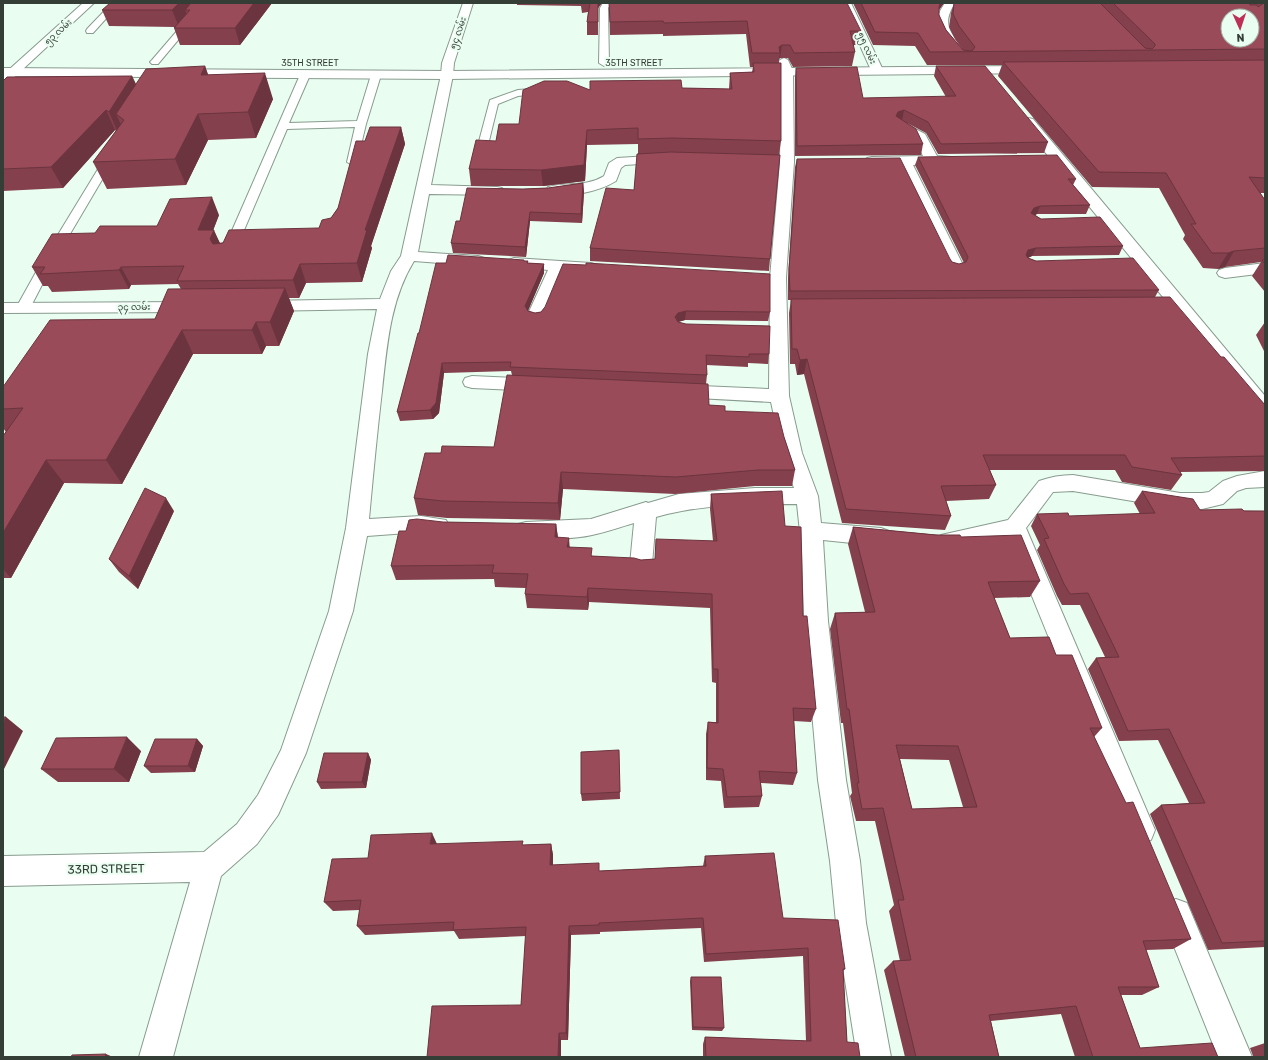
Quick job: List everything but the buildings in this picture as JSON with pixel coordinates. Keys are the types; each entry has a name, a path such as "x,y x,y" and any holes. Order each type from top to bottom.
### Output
{"street":[{"name":"၅၃ လမ်း","path":"3,81 8,72 27,61 90,3"},
{"name":"၅၄ လမ်း","path":"209,868 247,834 268,805 293,753 341,610 357,528 365,447 381,326 386,304 397,276 409,256 424,189 445,67 468,3"},
{"name":"၅၅ လမ်း","path":"846,3 875,66"},
{"path":"950,3 942,14 941,22 947,37 960,55"},
{"name":"35TH STREET","path":"3,61 362,63"},
{"name":"35TH STREET","path":"8,72 376,75 445,67 463,63"},
{"name":"35TH STREET","path":"494,63 786,66 1037,65 985,70 875,66"},
{"name":"35TH STREET","path":"445,67 547,74 786,66"},
{"path":"786,66 787,162 771,278 786,307 770,329 784,422 792,453 807,496 811,531 816,629 832,780 845,862 851,923 874,1057"},
{"path":"985,70 1000,88"},
{"path":"1020,111 1265,409"},
{"path":"902,126 920,137 932,160"},
{"path":"1043,158 1059,158"},
{"path":"540,190 583,188 605,182 611,178 614,166 622,161 679,159"},
{"path":"856,161 956,160"},
{"path":"904,161 956,267"},
{"path":"424,189 508,191"},
{"path":"1088,220 1109,219"},
{"path":"409,256 605,269"},
{"path":"1121,261 1143,260"},
{"path":"536,316 558,266"},
{"path":"1225,273 1239,273 1265,268"},
{"path":"244,306 386,304"},
{"path":"1156,305 1180,305"},
{"name":"၃၄ လမ်း","path":"3,308 204,306"},
{"path":"472,382 551,386"},
{"path":"661,390 779,396"},
{"path":"929,541 956,541 1015,527 1046,486 1061,483 1073,483 1150,497 1202,501 1215,498 1230,486 1244,481 1265,479"},
{"path":"504,529 548,530 591,527 646,510 679,502 706,499 755,496 807,496"},
{"path":"641,564 646,510"},
{"path":"357,528 422,524 461,528"},
{"path":"1015,527 1152,856"},
{"path":"811,531 898,538"},
{"path":"156,1057 209,868"},
{"name":"33RD STREET","path":"3,872 209,868"},
{"path":"1166,892 1235,1057"}],"lane":[{"path":"90,31 116,3"},
{"path":"155,62 205,3"},
{"path":"604,63 604,8 607,3"},
{"path":"153,87 161,74"},
{"path":"542,91 547,74"},
{"path":"225,258 305,75"},
{"path":"348,175 361,124 376,75"},
{"path":"482,149 493,102 506,95 518,92 558,90"},
{"path":"283,126 361,124"},
{"path":"23,308 51,256 117,147"},
{"path":"235,238 251,238"}]}
